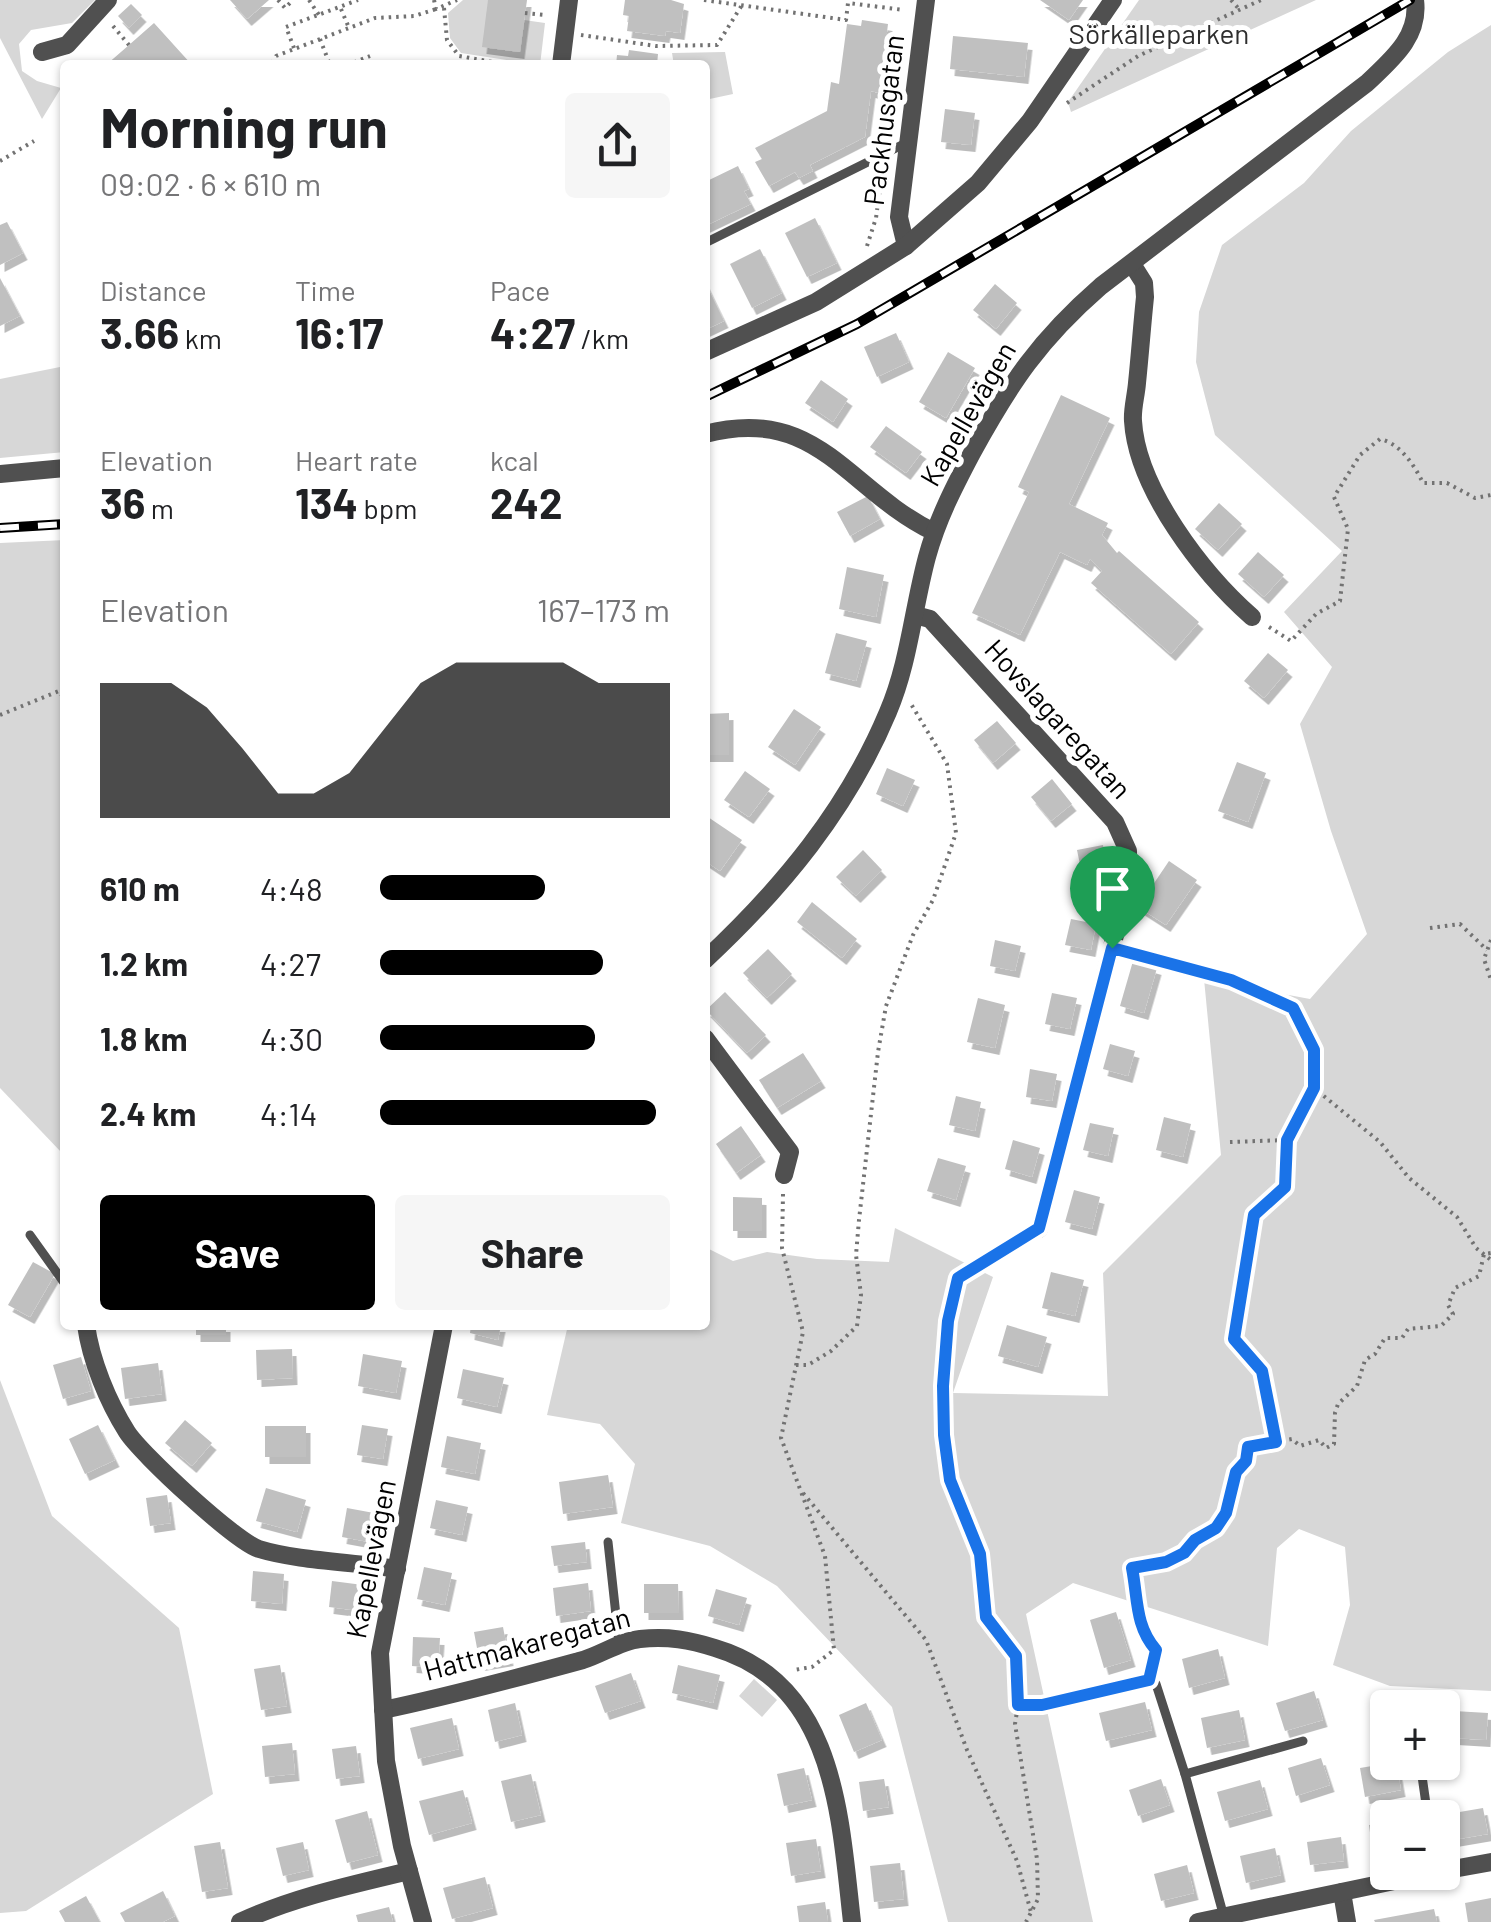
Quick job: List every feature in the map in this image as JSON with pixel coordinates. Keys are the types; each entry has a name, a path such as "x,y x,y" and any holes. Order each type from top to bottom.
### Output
{"street":[{"path":"42,52 68,45 108,0"},
{"path":"561,60 570,0"},
{"name":"Packhusgatan","path":"906,246 899,217 926,0"},
{"path":"710,350 816,302 906,246 978,183 1030,121 1113,0"},
{"name":"Kapellevägen","path":"710,955 802,859 838,810 872,749 895,693 934,532 948,498 1016,376 1072,312 1367,83 1408,38 1414,26 1415,0"},
{"path":"1132,264 1144,283 1145,297 1132,416 1136,444 1190,550 1219,588 1252,616"},
{"path":"710,433 737,426 762,426 812,443 903,514 934,532"},
{"path":"0,474 60,468"},
{"name":"Hovslagaregatan","path":"915,615 930,619 1115,822 1128,851 1128,885 1039,1228"},
{"path":"710,1045 790,1152 784,1175"},
{"path":"87,1330 106,1391 129,1436 235,1538 259,1549 397,1568"},
{"name":"Kapellevägen","path":"423,1922 386,1761 380,1653 443,1330"},
{"name":"Hattmakaregatan","path":"383,1710 504,1682 593,1657 636,1639 680,1638 728,1652 762,1668 800,1706 825,1754 844,1850 852,1922"},
{"path":"1460,1868 1491,1862"},
{"path":"240,1922 409,1870"},
{"path":"1198,1922 1370,1886"},
{"path":"1342,1892 1347,1922"}],"lane":[{"path":"710,241 904,144"},
{"path":"30,1235 60,1277"},
{"path":"608,1542 620,1646"},
{"path":"1155,1666 1149,1680 1156,1684 1185,1774 1224,1916"},
{"path":"1185,1774 1303,1741"}],"path":[{"path":"278,0 285,8 293,0"},
{"path":"310,0 319,15"},
{"path":"294,48 286,27 358,0"},
{"path":"434,0 436,9"},
{"path":"274,60 294,48 375,18 414,16 457,0"},
{"path":"704,0 750,3 846,20 848,2 904,10 905,0"},
{"path":"793,12 794,0"},
{"path":"1231,0 1239,8"},
{"path":"1030,121 1068,102 1138,56 1261,0"},
{"path":"577,34 656,46 718,45 742,5"},
{"path":"340,7 349,28"},
{"path":"444,8 450,48 478,60"},
{"path":"526,12 551,16"},
{"path":"108,20 129,45"},
{"path":"320,39 328,60"},
{"path":"360,60 370,56"},
{"path":"862,254 873,231 894,82"},
{"path":"0,162 34,141"},
{"path":"1252,616 1291,641 1316,614 1340,601 1348,530 1334,497 1353,464 1380,439 1391,442 1400,451 1423,483 1447,483 1475,498 1491,495"},
{"path":"0,715 60,692"},
{"path":"796,1365 808,1365 831,1351 857,1326 861,1295 856,1255 859,1220 886,1006 913,935 933,900 956,832 948,764 917,711 906,698 895,693"},
{"path":"1430,928 1460,924 1488,950"},
{"path":"1491,940 1484,959 1491,980"},
{"path":"1112,948 1231,980 1293,1008 1314,1050 1314,1088 1287,1140 1285,1187 1254,1215 1234,1339 1262,1371 1276,1442"},
{"path":"1155,1666 1156,1650 1143,1635 1137,1619 1132,1568 1166,1562 1216,1528 1226,1513 1236,1472 1246,1461 1248,1447 1292,1439 1300,1446 1319,1440 1326,1448 1334,1444 1338,1404 1358,1386 1365,1360 1375,1354 1385,1338 1402,1338 1408,1328 1442,1326 1452,1314 1448,1305 1455,1288 1479,1276 1489,1256 1476,1248 1457,1217 1409,1178 1380,1142 1314,1088"},
{"path":"1230,1142 1287,1140"},
{"path":"768,1674 812,1667 834,1650 825,1556 781,1438 803,1332 782,1248 784,1175"},
{"path":"1026,1922 1038,1899 1038,1860 1015,1724 1016,1656 986,1617 980,1554 950,1480 943,1386 948,1321 958,1278 1039,1228"},
{"path":"800,1489 926,1640 967,1750 1017,1861 1031,1912"},
{"path":"1018,1705 1042,1705 1149,1680"}],"green space":[{"path":"0,0 95,0 72,23 31,30 19,44 22,71 37,81 60,88 42,119 0,38"},
{"path":"463,0 488,0 519,52 524,20 545,23 541,60 461,53 450,38 448,13"},
{"name":"Sörkälleparken","path":"1139,0 1316,0 1071,112 1068,102"},
{"path":"1491,25 1491,1691 1390,1686 1333,1665 1350,1605 1345,1547 1299,1529 1277,1548 1268,1646 1073,1583 1026,1614 1093,1922 948,1922 892,1707 777,1586 710,1546 621,1523 635,1464 600,1424 547,1415 567,1330 710,1330 710,1250 733,1261 767,1252 889,1262 895,1228 993,1277 953,1393 1108,1396 1103,1273 1221,1155 1204,979 1310,999 1367,934 1300,724 1332,667 1284,612 1342,551 1215,435 1196,362 1199,312 1222,245 1304,183 1351,131 1448,52"},
{"path":"725,52 733,94 710,99 710,60 673,60 672,53"},
{"path":"60,367 60,452 0,458 0,379"},
{"path":"60,540 60,1151 0,1088 0,543"},
{"path":"0,1380 52,1516 179,1628 213,1794 26,1911 0,1913"},
{"path":"754,1679 777,1700 762,1717 739,1696"}],"building":[{"path":"230,0 269,0 247,19"},
{"path":"488,0 527,0 520,52 482,47"},
{"path":"625,0 671,0 684,4 680,33 666,31 665,36 627,31"},
{"path":"1040,0 1083,0 1069,20"},
{"path":"131,4 142,15 129,28 118,16"},
{"path":"862,20 888,24 884,57 890,58 887,73 881,72 879,93 871,91 865,137 810,165 813,171 799,178 795,172 769,186 755,162 762,159 755,148 827,111 831,82 839,84 847,24 861,26"},
{"path":"154,23 187,60 112,60"},
{"path":"953,36 1028,43 1024,77 950,69"},
{"path":"629,50 658,54 657,60 616,60 617,55 628,56"},
{"path":"945,109 975,113 971,145 941,142"},
{"path":"738,166 751,204 710,224 710,180"},
{"path":"815,218 837,263 807,277 785,233"},
{"path":"7,222 23,253 0,265 0,225"},
{"path":"760,249 782,293 752,308 730,264"},
{"path":"0,278 20,316 0,326"},
{"path":"995,284 1017,303 996,329 973,310"},
{"path":"710,292 724,321 710,328"},
{"path":"896,333 909,362 877,377 864,347"},
{"path":"948,352 975,368 946,418 919,402"},
{"path":"821,380 848,399 833,422 805,403"},
{"path":"1061,395 1110,418 1069,504 1108,523 1102,535 1117,553 1199,622 1171,654 1091,583 1102,571 1090,559 1087,565 1060,552 1020,635 972,613 1029,492 1018,487"},
{"path":"886,426 922,452 906,473 870,447"},
{"path":"868,496 880,519 850,536 837,512"},
{"path":"1219,503 1242,524 1218,550 1195,529"},
{"path":"1258,552 1284,575 1264,597 1238,574"},
{"path":"847,567 884,575 876,617 839,609"},
{"path":"836,633 867,641 856,681 825,673"},
{"path":"1268,653 1288,670 1264,698 1244,681"},
{"path":"794,709 821,727 795,765 768,747"},
{"path":"729,713 729,755 710,755 710,714"},
{"path":"997,721 1016,743 993,763 974,740"},
{"path":"1237,762 1266,773 1248,822 1218,811"},
{"path":"887,768 915,780 903,806 876,794"},
{"path":"745,771 770,789 749,817 724,800"},
{"path":"1052,779 1072,804 1051,821 1031,797"},
{"path":"710,818 742,840 720,871 710,864"},
{"path":"1103,845 1110,879 1084,884 1077,850"},
{"path":"863,850 882,870 856,896 836,877"},
{"path":"1169,861 1197,880 1166,925 1138,907"},
{"path":"812,902 857,939 842,958 797,922"},
{"path":"1071,919 1096,924 1091,950 1065,945"},
{"path":"995,940 1021,946 1015,971 990,966"},
{"path":"768,949 792,974 767,998 743,973"},
{"path":"1133,961 1157,968 1144,1013 1120,1006"},
{"path":"725,992 766,1035 747,1053 710,1014 710,1006"},
{"path":"1052,993 1077,998 1070,1029 1045,1024"},
{"path":"978,998 1005,1005 995,1048 967,1042"},
{"path":"1110,1044 1135,1051 1128,1076 1103,1069"},
{"path":"803,1053 821,1081 777,1108 759,1080"},
{"path":"1030,1069 1057,1074 1052,1101 1026,1097"},
{"path":"956,1096 981,1102 975,1131 949,1125"},
{"path":"1164,1117 1191,1124 1183,1157 1156,1150"},
{"path":"1090,1123 1114,1128 1108,1156 1083,1150"},
{"path":"741,1126 761,1155 736,1173 716,1144"},
{"path":"1013,1140 1040,1148 1032,1177 1005,1169"},
{"path":"938,1158 966,1166 956,1200 927,1191"},
{"path":"1074,1190 1100,1197 1092,1229 1065,1222"},
{"path":"733,1197 762,1198 762,1231 733,1231"},
{"path":"33,1262 55,1274 30,1317 8,1305"},
{"path":"1051,1272 1084,1280 1075,1316 1042,1308"},
{"path":"1007,1325 1047,1337 1038,1367 998,1356"},
{"path":"196,1330 226,1330 226,1335 196,1335"},
{"path":"470,1330 500,1330 498,1340"},
{"path":"292,1349 293,1378 257,1380 256,1350"},
{"path":"363,1354 402,1361 396,1393 358,1386"},
{"path":"81,1357 91,1391 63,1399 53,1365"},
{"path":"158,1363 162,1394 125,1399 121,1368"},
{"path":"463,1369 504,1378 497,1407 457,1398"},
{"path":"185,1420 212,1443 192,1466 165,1443"},
{"path":"98,1425 115,1460 85,1474 69,1439"},
{"path":"362,1425 388,1429 383,1459 357,1455"},
{"path":"265,1426 306,1426 306,1457 265,1457"},
{"path":"447,1436 481,1443 475,1474 441,1467"},
{"path":"608,1475 613,1507 563,1514 559,1482"},
{"path":"266,1488 306,1500 297,1532 256,1521"},
{"path":"167,1495 171,1523 150,1526 146,1498"},
{"path":"436,1500 468,1507 462,1535 430,1528"},
{"path":"347,1508 374,1513 369,1542 342,1537"},
{"path":"585,1542 587,1562 554,1566 551,1546"},
{"path":"424,1567 452,1573 445,1605 417,1599"},
{"path":"253,1571 284,1574 282,1604 251,1601"},
{"path":"332,1581 363,1585 360,1611 329,1607"},
{"path":"588,1583 591,1611 556,1616 553,1588"},
{"path":"644,1584 678,1584 679,1613 644,1613"},
{"path":"716,1589 747,1598 739,1625 708,1616"},
{"path":"1116,1612 1131,1660 1104,1668 1090,1620"},
{"path":"503,1627 509,1659 480,1664 474,1632"},
{"path":"413,1637 440,1638 438,1668 412,1666"},
{"path":"1218,1649 1225,1678 1189,1688 1182,1659"},
{"path":"280,1665 287,1706 261,1710 254,1669"},
{"path":"678,1665 720,1675 713,1703 672,1693"},
{"path":"631,1673 641,1701 605,1713 595,1686"},
{"path":"1314,1691 1323,1720 1285,1731 1276,1703"},
{"path":"1145,1702 1152,1730 1106,1741 1099,1713"},
{"path":"515,1703 522,1735 495,1742 488,1710"},
{"path":"866,1703 882,1740 854,1752 839,1715"},
{"path":"1239,1710 1245,1740 1207,1748 1201,1718"},
{"path":"1460,1711 1488,1713 1486,1740 1460,1738"},
{"path":"452,1718 459,1749 418,1759 410,1728"},
{"path":"292,1743 295,1774 265,1777 262,1746"},
{"path":"356,1746 360,1776 336,1779 332,1749"},
{"path":"1321,1758 1330,1785 1296,1796 1288,1768"},
{"path":"1370,1766 1370,1780 1399,1780 1401,1790 1365,1797 1360,1768"},
{"path":"804,1768 812,1800 784,1806 777,1774"},
{"path":"531,1774 541,1815 511,1822 501,1781"},
{"path":"884,1779 889,1807 863,1811 859,1782"},
{"path":"1161,1779 1170,1805 1138,1816 1129,1790"},
{"path":"1260,1780 1268,1809 1225,1821 1217,1792"},
{"path":"463,1790 472,1823 429,1835 419,1801"},
{"path":"1483,1808 1488,1834 1460,1839 1460,1812"},
{"path":"367,1811 378,1855 347,1863 335,1820"},
{"path":"1341,1837 1344,1861 1310,1865 1307,1842"},
{"path":"816,1839 821,1871 791,1876 786,1843"},
{"path":"220,1842 228,1888 202,1892 194,1846"},
{"path":"303,1842 309,1870 283,1876 276,1848"},
{"path":"1275,1848 1281,1875 1246,1883 1240,1856"},
{"path":"900,1863 904,1899 874,1902 870,1866"},
{"path":"1187,1865 1194,1893 1161,1901 1154,1874"},
{"path":"485,1877 493,1908 452,1919 443,1888"},
{"path":"163,1891 175,1916 163,1922 125,1922 120,1913"},
{"path":"86,1896 100,1922 65,1922 59,1911"},
{"path":"1491,1898 1491,1922 1468,1922 1465,1903"},
{"path":"825,1902 828,1922 799,1922 797,1906"},
{"path":"389,1907 393,1922 358,1922 356,1915"},
{"path":"1434,1909 1437,1922 1374,1920"}],"railway":[{"path":"710,395 857,324 1410,0"},
{"path":"0,528 60,524"}],"route":[{"path":"1112,948 1231,980 1293,1008 1314,1050 1314,1088 1287,1140 1285,1187 1254,1215 1234,1339 1262,1371 1276,1442 1248,1447 1246,1461 1230,1484 1226,1513 1216,1528 1166,1562 1132,1568 1137,1619 1143,1635 1156,1650 1149,1680 1042,1705 1018,1705 1016,1656 986,1617 980,1554 950,1480 943,1386 948,1321 958,1278 1039,1228 1112,948"}]}
